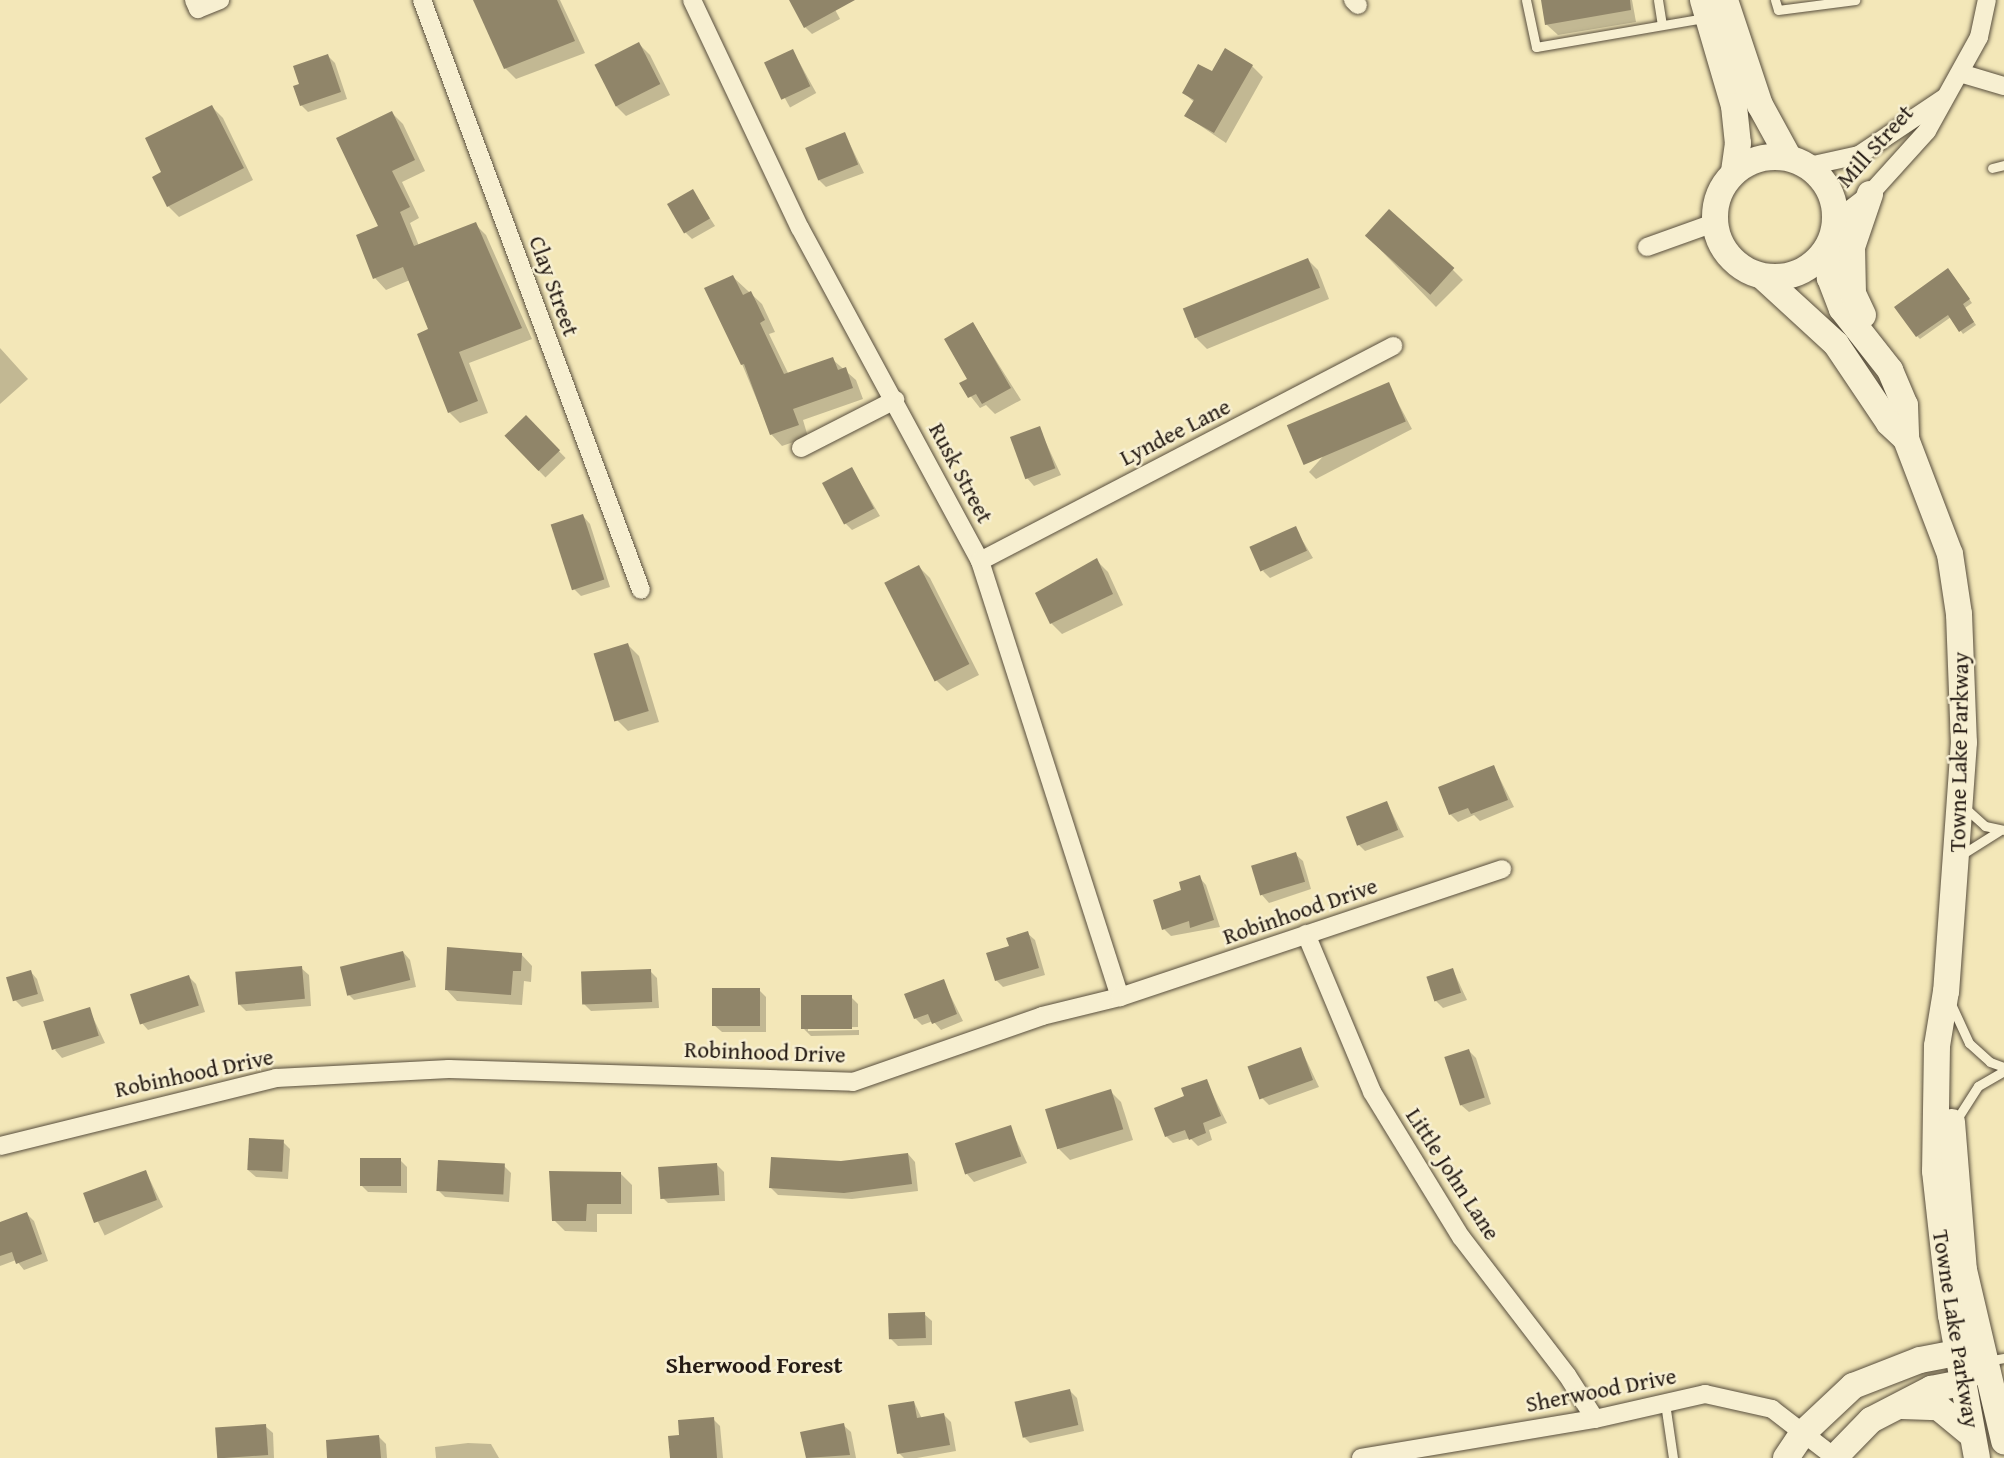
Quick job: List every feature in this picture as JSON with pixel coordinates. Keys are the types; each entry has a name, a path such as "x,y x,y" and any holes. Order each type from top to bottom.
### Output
{"main road":[{"path":"1712,6 1760,105 1799,162 1828,190 1833,231 1819,259 1802,271 1763,277 1730,258 1714,223 1722,186 1734,171 1769,156 1799,162"},
{"path":"1712,6 1734,106 1738,143 1734,171"},
{"path":"1870,194 1852,247 1853,294 1889,370"},
{"name":"Towne Lake Parkway","path":"1833,231 1830,278 1842,309 1889,370 1905,405 1906,439 1952,566 1964,675 1961,802 1946,991 1937,1046 1935,1171 1956,1353 1974,1447"},
{"name":"Towne Lake Parkway","path":"1763,277 1836,344 1889,423 1906,439"},
{"name":"Towne Lake Parkway","path":"1946,991 1958,1228 1995,1360 2004,1441"},
{"path":"1786,1458 1803,1433 1840,1395 1869,1378 1956,1353 1995,1360"},
{"path":"1834,1458 1871,1420 1931,1389 1961,1383 1995,1360"},
{"path":"1890,1409 1938,1408 1974,1447"}],"street":[{"path":"194,0 198,9 220,0"},
{"name":"Clay Street","path":"422,0 641,590"},
{"name":"Rusk Street","path":"692,0 800,228 980,561 1120,997"},
{"name":"Mill Street","path":"1833,231 1927,131 1979,37 1987,0"},
{"path":"1960,73 2004,86"},
{"name":"Mill Street","path":"1799,162 1858,155 1944,98"},
{"path":"1647,247 1714,223"},
{"name":"Lyndee Lane","path":"980,561 1393,346"},
{"path":"800,448 895,401"},
{"name":"Robinhood Drive","path":"0,1146 276,1078 449,1069 853,1082 1042,1016 1120,997 1503,869"},
{"name":"Little John Lane","path":"1306,934 1372,1092 1461,1237 1567,1374 1595,1419"},
{"name":"Sherwood Drive","path":"1361,1458 1595,1419 1705,1394 1739,1399 1772,1409 1834,1458"}],"lane":[{"path":"1527,0 1535,47 1662,24 1712,6"},
{"path":"1658,0 1662,24"},
{"path":"1775,0 1778,10 1855,0"},
{"path":"1992,168 2004,165"},
{"path":"1961,802 1976,820 2002,830"},
{"path":"1957,860 1972,845 2002,830"},
{"path":"1946,991 1969,1043 1990,1062 2004,1069 1979,1086 1952,1126"},
{"path":"1665,1403 1673,1458"}],"building":[{"path":"473,0 557,0 575,41 504,69"},
{"path":"789,0 855,0 804,28"},
{"path":"1541,0 1630,0 1631,10 1545,25"},
{"path":"639,42 660,84 616,107 594,65"},
{"path":"1225,48 1253,65 1214,133 1184,116 1194,100 1182,93 1198,64 1212,71"},
{"path":"793,49 810,86 781,100 764,63"},
{"path":"328,54 341,92 300,106 293,86 299,84 293,66"},
{"path":"212,105 244,168 167,207 152,177 161,172 145,138"},
{"path":"392,111 415,160 392,171 410,207 400,212 414,246 476,222 522,328 459,352 478,401 448,413 417,334 428,329 403,267 373,279 356,235 378,226 336,138"},
{"path":"845,132 858,164 818,181 805,148"},
{"path":"693,189 710,218 684,233 667,204"},
{"path":"1389,209 1454,268 1430,295 1365,236"},
{"path":"1308,258 1320,288 1195,338 1183,309"},
{"path":"1948,268 1970,299 1963,304 1974,322 1959,332 1948,315 1916,337 1894,307"},
{"path":"733,275 743,295 751,291 765,320 760,323 784,374 833,357 838,370 846,367 853,388 793,409 799,425 770,435 744,364 741,365 704,288"},
{"path":"973,322 1011,388 982,404 976,394 968,398 959,383 967,379 944,339"},
{"path":"1389,382 1406,422 1304,465 1287,425"},
{"path":"526,415 560,450 538,471 504,436"},
{"path":"1040,426 1055,468 1025,479 1010,437"},
{"path":"852,467 874,508 844,524 822,483"},
{"path":"583,514 604,580 572,590 551,525"},
{"path":"1296,526 1307,551 1260,571 1249,547"},
{"path":"1097,558 1113,594 1050,624 1035,593"},
{"path":"919,565 969,664 935,682 884,583"},
{"path":"628,643 649,711 614,721 594,654"},
{"path":"1494,765 1508,800 1471,814 1468,808 1449,815 1438,787"},
{"path":"1387,801 1398,830 1357,846 1346,817"},
{"path":"1296,852 1305,882 1260,895 1251,866"},
{"path":"1200,875 1214,920 1190,928 1189,921 1162,930 1153,900 1181,890 1179,882"},
{"path":"1028,931 1039,968 995,981 986,953 1009,946 1006,938"},
{"path":"447,947 522,953 521,971 513,971 511,995 445,990"},
{"path":"403,951 410,980 347,996 340,967"},
{"path":"302,966 305,999 238,1005 235,972"},
{"path":"1453,968 1461,993 1434,1001 1426,977"},
{"path":"651,969 652,1002 582,1004 581,971"},
{"path":"31,970 38,994 13,1001 6,977"},
{"path":"189,975 199,1005 140,1025 130,994"},
{"path":"944,979 957,1014 932,1024 928,1014 914,1019 904,994"},
{"path":"712,988 760,988 760,1026 712,1026"},
{"path":"801,995 852,995 852,1029 801,1029"},
{"path":"90,1007 99,1036 52,1050 43,1021"},
{"path":"1301,1047 1313,1080 1259,1099 1247,1066"},
{"path":"1469,1049 1485,1098 1460,1106 1444,1057"},
{"path":"1207,1079 1221,1116 1203,1123 1206,1133 1189,1140 1185,1130 1165,1137 1154,1108 1184,1096 1181,1088"},
{"path":"1111,1089 1123,1129 1057,1149 1045,1109"},
{"path":"1011,1125 1021,1156 965,1175 955,1143"},
{"path":"249,1138 284,1140 282,1172 247,1170"},
{"path":"908,1153 912,1184 844,1193 769,1188 771,1157 841,1161"},
{"path":"360,1158 401,1158 401,1186 360,1186"},
{"path":"438,1160 505,1164 503,1194 436,1191"},
{"path":"717,1163 719,1195 660,1199 658,1167"},
{"path":"146,1170 157,1200 94,1223 83,1193"},
{"path":"549,1171 621,1172 621,1204 587,1204 586,1221 552,1221"},
{"path":"27,1212 42,1254 16,1264 12,1252 0,1256 0,1222"},
{"path":"925,1312 926,1338 889,1339 888,1313"},
{"path":"1070,1389 1078,1425 1023,1438 1014,1402"},
{"path":"914,1401 917,1418 944,1413 950,1445 897,1454 888,1405"},
{"path":"714,1417 717,1458 670,1458 668,1436 679,1435 678,1420"},
{"path":"844,1423 850,1455 806,1458 800,1432"},
{"path":"266,1424 268,1455 217,1458 215,1428"},
{"path":"379,1435 381,1458 327,1458 326,1440"}],"district":[{"name":"Sherwood Forest","path":"754,1365"}]}
